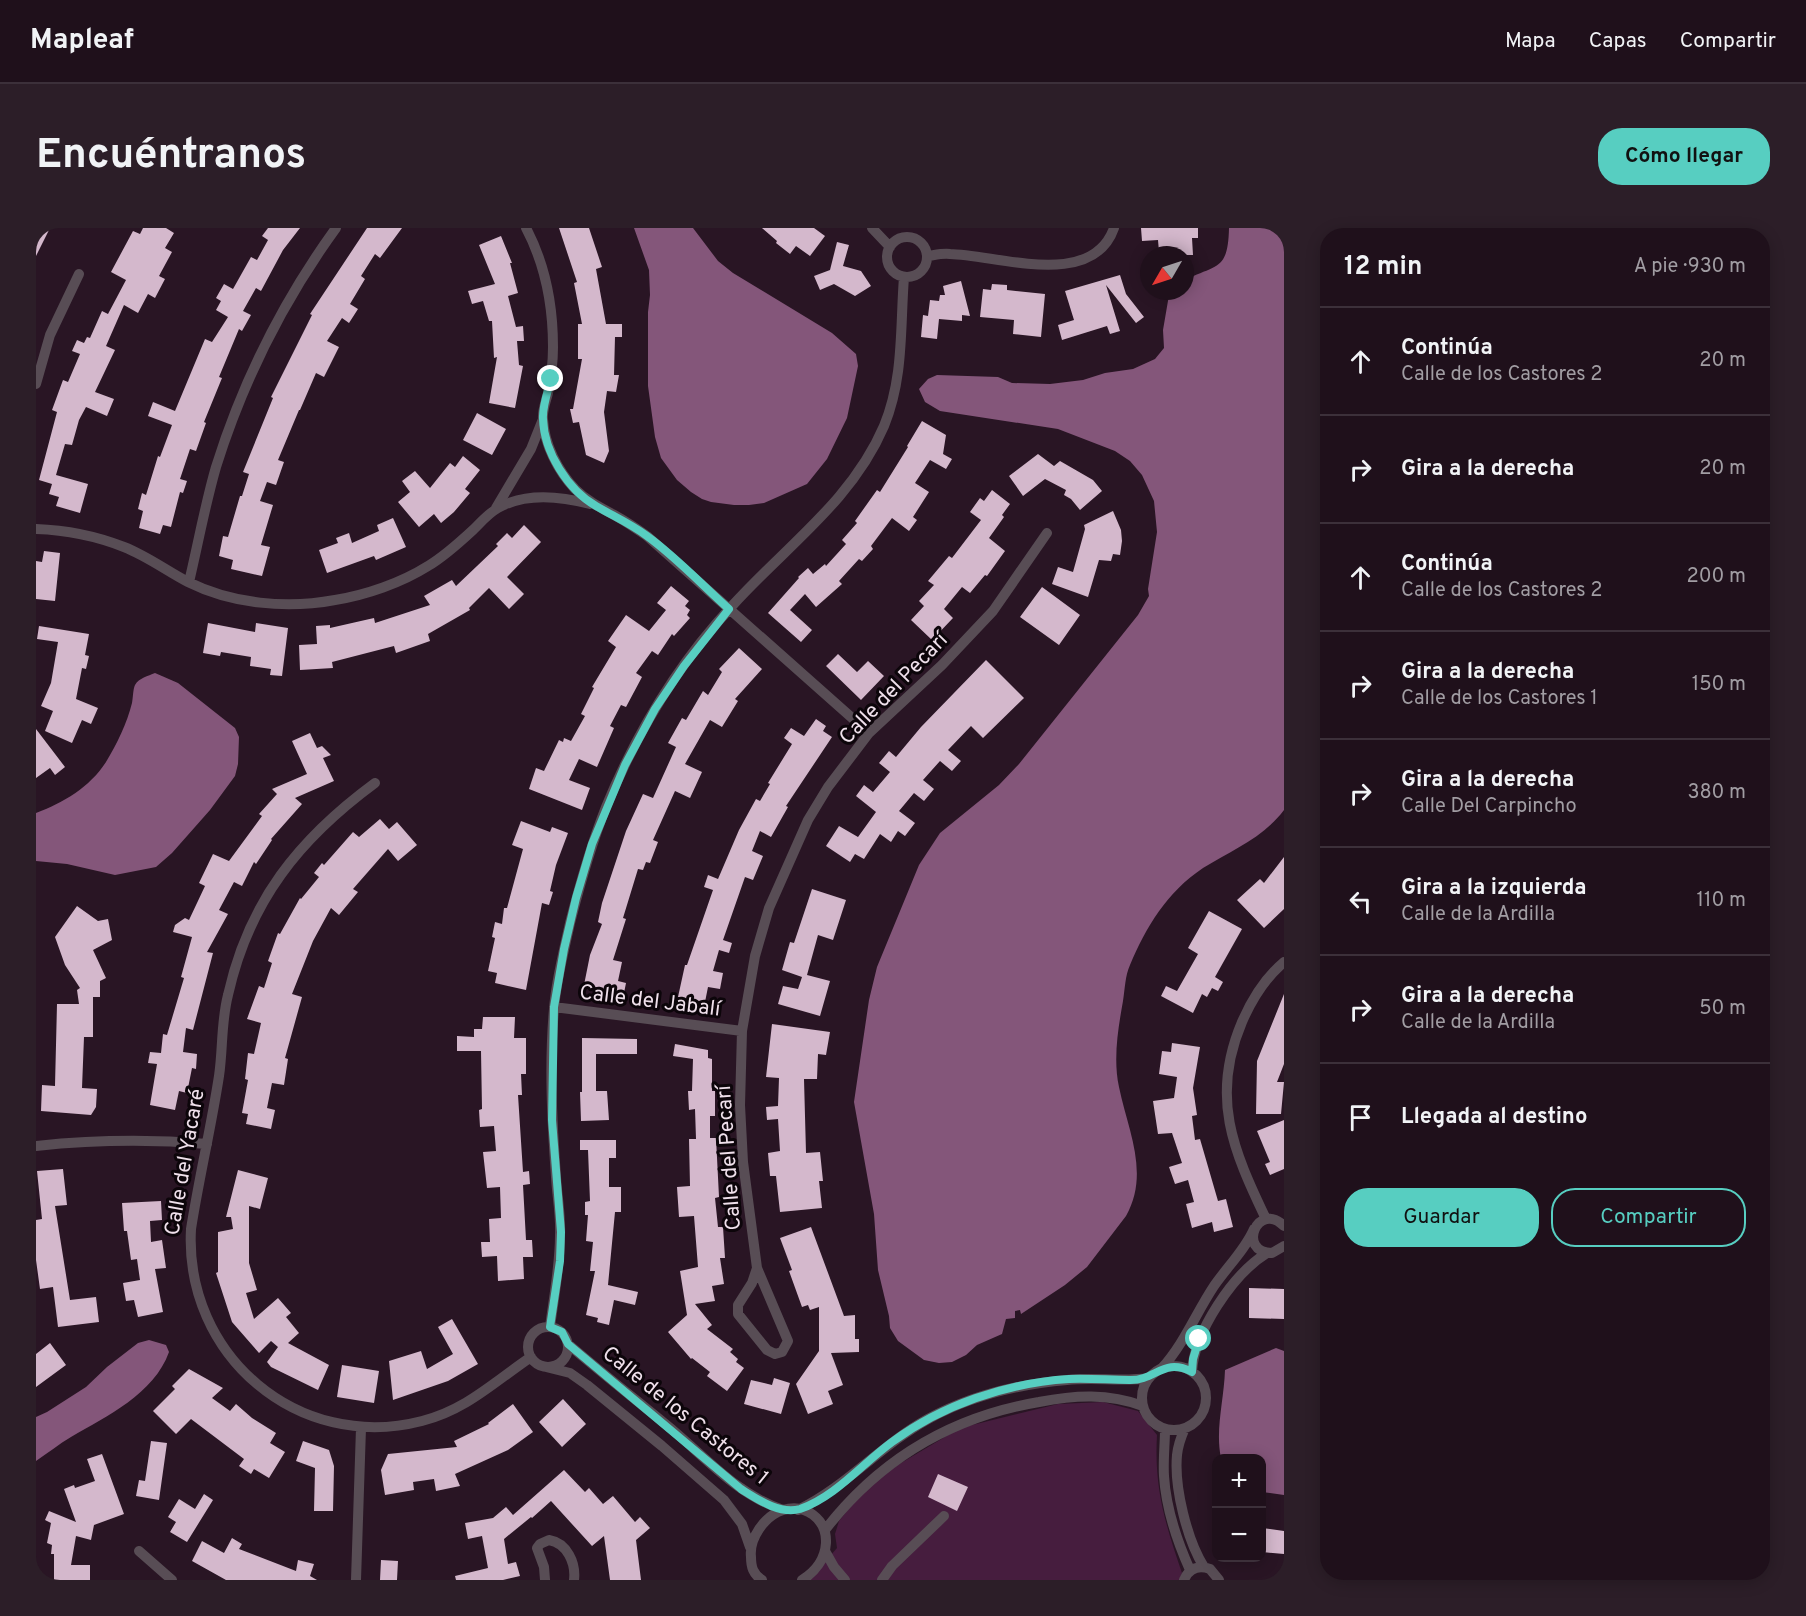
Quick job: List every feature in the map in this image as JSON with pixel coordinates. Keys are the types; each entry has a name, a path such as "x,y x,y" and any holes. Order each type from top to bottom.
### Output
{"street":[{"path":"189,582 216,469 244,391 281,313 336,228"},
{"path":"36,529 66,530 125,547 189,582 220,594 277,604 335,600 366,593 399,581 428,566 456,545 496,508 531,449 543,418 551,379 552,314 535,245 526,228"},
{"path":"872,228 890,247"},
{"path":"928,256 948,253 1006,262 1053,264 1080,262 1094,256 1104,247 1114,228"},
{"path":"912,237 923,244 928,256 925,268 921,272 916,276 904,277 892,271 887,253 899,238 912,237"},
{"path":"36,384 50,336 79,274"},
{"path":"550,1327 560,1261 561,1232 552,1120 554,1007 564,949 592,844 625,765 655,709 684,666 729,609 831,508 851,483 877,441 893,399 900,372 904,277"},
{"path":"543,418 548,444 557,465 574,488 594,505"},
{"path":"496,508 529,497 569,498 594,505 618,517 647,536 869,733"},
{"name":"Calle del Pecarí","path":"757,1268 752,1283 738,1305 738,1314 767,1350 775,1354 782,1352 788,1341 757,1268 743,1162 740,1105 742,1031 755,956 769,908 808,820 828,787 869,733 971,635 1000,602 1047,533"},
{"name":"Calle del Yacaré","path":"375,783 340,809 285,868 249,929 237,961 227,996 219,1073 195,1201 190,1250 198,1298 208,1322 237,1366 256,1384 304,1413 332,1423 361,1428 394,1426 442,1415 465,1405 531,1357"},
{"path":"1266,1219 1237,1155 1226,1098 1232,1049 1247,1010 1265,980 1284,962"},
{"name":"Calle del Jabalí","path":"554,1007 742,1031"},
{"path":"36,1146 118,1139 207,1144"},
{"path":"1162,1368 1183,1367 1199,1379 1204,1388 1204,1407 1200,1416 1185,1428 1165,1429 1155,1424 1143,1406 1144,1386 1149,1378 1162,1368 1177,1351 1215,1286 1249,1240 1254,1229 1266,1219 1276,1220 1284,1226"},
{"path":"1254,1229 1255,1244 1267,1253"},
{"path":"1192,1372 1199,1339 1216,1308 1248,1267 1267,1253 1277,1252 1284,1246"},
{"path":"550,1327 562,1332 568,1344 563,1361 558,1365 546,1367 535,1362 528,1352 529,1339 538,1329 550,1327"},
{"name":"Calle de los Castores 1","path":"568,1344 741,1489 764,1503 783,1510"},
{"name":"Calle de los Castores 1","path":"546,1367 570,1374 587,1384 724,1500 742,1524 750,1547 752,1568"},
{"path":"798,1510 820,1499 905,1433 951,1407 1005,1389 1031,1384 1068,1379 1149,1378"},
{"path":"825,1530 845,1505 871,1479 918,1445 972,1419 1005,1407 1079,1396 1114,1397 1143,1406"},
{"path":"356,1580 361,1428"},
{"path":"1185,1428 1179,1444 1178,1472 1183,1509 1195,1552 1204,1567 1215,1573 1219,1580"},
{"path":"1165,1429 1164,1477 1168,1503 1187,1575 1204,1567"},
{"path":"750,1547 766,1521 783,1510 798,1510 815,1514 825,1530 825,1551 814,1571 802,1580"},
{"path":"882,1580 892,1566 944,1516"},
{"path":"545,1580 544,1567 537,1548 549,1540 561,1545 569,1555 574,1564 574,1580"},
{"path":"139,1551 172,1580"},
{"path":"825,1551 845,1580"},
{"path":"749,1580 752,1568"},
{"path":"752,1568 762,1580"}],"shaded area":[{"path":"634,228 693,228 718,261 733,273 832,333 856,354 858,366 847,418 827,459 807,484 764,503 734,505 711,502 691,492 677,480 661,458 655,437 648,386 649,270"},
{"path":"1229,228 1284,228 1284,810 1257,836 1203,868 1168,899 1151,924 1128,969 1116,1055 1119,1087 1137,1168 1133,1200 1126,1216 1087,1267 1065,1285 1021,1314 1020,1310 1015,1311 1015,1318 1006,1319 1002,1334 977,1345 966,1355 952,1362 939,1363 924,1360 898,1341 890,1328 878,1270 874,1214 854,1102 869,1000 877,967 919,865 940,833 999,785 1019,764 1138,615 1149,596 1148,589 1157,532 1154,501 1142,475 1130,461 1115,451 1058,429 940,411 925,402 919,389 928,379 937,375 998,377 1012,383 1050,384 1083,380 1105,373 1133,369 1155,359 1164,348 1163,330 1168,300 1194,300 1194,276 1219,264 1226,252"},
{"path":"155,673 178,683 235,728 239,737 235,776 210,810 172,853 156,867 115,875 67,864 36,861 36,813 75,793 100,771 124,726 135,685 141,679"},
{"path":"149,1340 166,1345 169,1352 162,1367 141,1392 114,1412 36,1461 36,1417 86,1387 138,1343"},
{"path":"1276,1348 1284,1351 1284,1495 1266,1493 1266,1454 1220,1454 1219,1426 1225,1370"},
{"path":"1103,1402 1138,1411 1157,1435 1159,1489 1170,1538 1182,1573 1179,1580 809,1580 837,1548 835,1534 839,1521 863,1491 896,1466 960,1428 1058,1404"}],"building":[{"path":"36,228 50,228 36,256"},
{"path":"143,228 166,228 174,233 165,248 172,252 159,276 165,279 155,298 148,294 138,313 124,305 106,346 115,350 95,392 114,399 107,416 86,407 79,420 72,445 65,444 56,475 88,484 80,513 56,506 59,497 49,494 52,484 39,480 57,412 52,410 63,380 68,382 80,354 72,351 77,340 84,343 87,337 90,338 102,311 108,314 126,280 111,272 133,231 140,234"},
{"path":"268,228 300,228 283,250 261,291 256,288 243,311 251,315 242,331 239,329 219,377 222,378 204,422 206,423 196,451 190,449 180,479 187,481 183,493 180,492 171,527 163,525 160,534 139,528 143,511 138,509 142,493 146,495 158,456 160,457 172,425 148,416 153,402 175,411 205,339 212,342 228,317 216,310 221,301 216,298 224,284 233,289 251,257 257,260 268,240 262,236"},
{"path":"367,228 402,228 380,258 375,254 361,276 365,279 350,304 358,309 349,323 342,318 327,341 339,347 324,377 316,373 299,410 278,460 284,462 276,485 267,482 260,501 273,505 261,545 270,547 262,576 231,569 233,560 219,556 223,536 228,537 249,474 243,472 273,398 271,397 312,315 310,314"},
{"path":"559,228 589,228 602,267 596,269 606,324 622,324 622,337 615,337 614,375 619,375 616,392 607,391 604,412 609,451 604,463 586,455 579,422 573,423 570,409 573,409 582,359 578,359 578,324 582,324 574,283 577,282"},
{"path":"762,228 814,228 825,236 810,256 796,246 790,254"},
{"path":"1141,228 1198,228 1198,238 1192,238 1192,246 1158,246 1158,240 1142,241"},
{"path":"501,236 512,263 510,263 518,293 508,296 516,327 523,326 524,341 517,341 519,365 523,366 515,408 489,403 497,357 494,358 492,321 489,321 483,301 472,304 468,291 495,284 479,245"},
{"path":"837,242 849,245 843,266 861,271 871,286 855,296 834,284 820,290 814,276 830,270"},
{"path":"1120,275 1126,294 1144,317 1136,323 1106,285 1120,331 1110,334 1107,326 1062,340 1058,325 1074,320 1065,291"},
{"path":"961,281 970,316 962,315 962,321 939,319 937,339 921,337 923,315 928,316 930,300 939,301 940,295 945,295 943,286"},
{"path":"992,284 1007,285 1007,290 1045,294 1041,337 1013,334 1014,320 980,317 983,289 991,290"},
{"path":"477,413 506,429 492,455 463,440"},
{"path":"922,421 946,435 943,454 952,459 946,469 930,460 915,483 929,492 913,517 917,520 909,531 892,518 871,546 873,549 862,561 859,559 839,581 842,584 816,607 805,594 790,610 812,630 801,642 768,613 808,568 813,574 825,564 826,566 846,544 842,540 857,523 855,521 877,490 880,492"},
{"path":"1038,454 1054,466 1060,461 1093,480 1102,491 1080,510 1071,499 1064,495 1066,490 1045,479 1023,496 1009,476"},
{"path":"463,456 480,470 465,489 470,493 441,523 434,514 419,527 398,502 410,492 402,481 415,471 430,488 450,463 455,467"},
{"path":"992,490 1010,504 989,538 1005,551 987,576 985,575 970,593 962,587 944,609 953,618 932,640 911,620 924,606 919,601 934,585 928,581 949,556 952,558 981,520 970,512 980,498 984,501"},
{"path":"1113,511 1121,530 1120,555 1113,554 1111,561 1099,560 1088,597 1052,584 1058,567 1073,572 1085,529 1084,525"},
{"path":"393,518 406,547 376,560 374,556 327,573 319,550 338,543 336,538 349,533 352,543 379,531 377,525"},
{"path":"524,525 541,542 507,577 524,594 509,609 489,588 469,608 470,610 428,634 430,641 396,653 394,646 332,662 333,668 300,670 299,645 317,644 316,626 330,625 330,628 374,618 375,623 430,605 424,596 452,580 456,586 498,546 496,544 507,533 512,538"},
{"path":"44,551 60,553 55,601 36,599 36,561 42,562"},
{"path":"671,586 689,601 685,606 690,610 687,615 690,618 674,636 672,634 658,655 652,651 636,673 642,677 626,707 621,705 610,726 614,728 597,767 579,759 569,780 590,788 582,810 529,789 536,768 544,771 559,740 563,742 564,738 571,741 585,716 581,714 594,688 592,687 616,647 608,641 626,615 649,631 666,610 657,603"},
{"path":"1042,587 1080,615 1059,645 1020,617"},
{"path":"208,623 255,632 256,623 288,628 282,676 270,675 271,669 250,666 251,657 221,652 220,656 203,653"},
{"path":"39,626 89,634 85,655 89,656 86,669 82,668 76,699 98,708 91,724 82,720 72,743 45,731 53,711 41,706 51,683 58,642 37,639"},
{"path":"739,648 762,669 735,699 738,701 722,727 710,720 685,764 702,772 690,798 675,791 653,840 658,842 650,863 646,862 643,870 638,869 613,960 622,962 618,981 626,983 624,993 584,985 590,955 602,924 598,922 602,903 626,831 643,794 653,798 676,747 668,743 682,718 686,720 703,691 708,695 722,672 719,669"},
{"path":"838,654 857,672 868,661 884,676 861,700 826,666"},
{"path":"986,660 1024,698 983,738 971,726 948,750 961,761 952,771 940,761 923,780 934,789 924,801 914,793 899,811 915,823 905,836 898,831 891,842 880,834 864,859 855,854 850,862 826,846 839,826 858,837 876,812 856,796 864,785 873,792 890,772 879,763 889,751 896,757 921,727"},
{"path":"816,719 826,726 823,731 832,737 786,806 788,807 771,837 760,831 752,851 763,856 753,880 745,877 723,940 732,943 729,953 719,950 713,971 723,973 720,989 708,987 705,1002 678,997 685,965 687,965 713,890 704,887 708,875 718,879 739,830 756,799 760,801 770,784 768,783 792,744 784,738 791,728 804,736"},
{"path":"36,729 65,767 55,775 50,768 36,778"},
{"path":"310,733 317,748 322,746 331,755 323,758 334,781 295,798 302,804 271,839 256,864 254,862 242,886 234,882 219,910 228,914 207,952 213,953 193,1030 186,1028 183,1052 197,1054 196,1069 192,1068 187,1093 179,1091 175,1110 150,1105 157,1064 148,1063 150,1052 161,1053 163,1034 167,1035 184,978 181,977 192,937 173,932 175,925 185,918 189,920 205,886 199,883 213,854 229,861 262,816 259,814 277,794 272,789 307,774 292,741"},
{"path":"380,819 389,829 397,822 417,845 398,861 388,849 353,889 358,892 339,915 331,908 313,941 292,994 302,997 285,1058 288,1059 284,1085 272,1083 267,1108 275,1110 271,1129 246,1124 248,1114 242,1113 248,1080 245,1079 248,1053 254,1054 261,1023 247,1019 259,986 264,988 272,963 268,961 278,933 280,934 300,898 319,877 314,873 322,863 324,865 353,832 359,837"},
{"path":"521,821 550,832 552,827 568,833 556,865 549,905 542,903 526,990 495,983 497,973 488,971 495,938 492,937 495,922 502,924 504,908 507,908 523,849 512,845"},
{"path":"1284,857 1284,909 1264,928 1237,900 1260,879 1264,883"},
{"path":"812,889 846,900 833,940 818,935 807,975 830,981 820,1016 778,1004 783,986 798,989 802,977 782,970 790,942 794,943"},
{"path":"77,906 98,921 108,919 112,940 93,950 106,978 100,981 100,997 93,997 93,1037 84,1037 82,1088 97,1089 96,1107 91,1115 41,1111 42,1085 55,1086 57,1004 79,1004 77,990 80,988 65,965 55,937"},
{"path":"1209,911 1242,929 1215,977 1223,982 1218,991 1212,988 1207,997 1202,994 1193,1013 1161,996 1166,986 1177,991 1198,954 1188,948"},
{"path":"1284,994 1284,1064 1277,1082 1284,1082 1281,1114 1256,1114 1257,1061"},
{"path":"483,1017 515,1017 514,1038 526,1038 526,1074 521,1074 522,1095 518,1095 523,1172 529,1171 530,1184 523,1185 526,1240 532,1240 533,1257 523,1257 524,1279 498,1281 497,1256 482,1257 481,1242 490,1242 489,1219 501,1218 500,1187 487,1188 483,1152 496,1151 494,1126 480,1127 481,1051 457,1051 457,1036 474,1037 474,1029 482,1029"},
{"path":"772,1024 830,1032 826,1055 818,1054 817,1079 804,1079 806,1153 820,1152 823,1181 819,1181 822,1208 780,1212 776,1176 770,1176 768,1153 780,1151 778,1119 767,1120 766,1107 778,1106 779,1078 766,1077"},
{"path":"582,1038 637,1039 637,1054 596,1054 596,1091 607,1091 609,1120 581,1121"},
{"path":"1172,1043 1200,1047 1193,1088 1197,1115 1192,1116 1195,1140 1200,1139 1218,1201 1226,1199 1233,1227 1214,1232 1212,1222 1192,1228 1186,1204 1194,1202 1188,1180 1175,1184 1169,1167 1182,1163 1172,1133 1158,1134 1153,1101 1174,1098 1177,1077 1159,1074 1162,1051 1171,1052"},
{"path":"675,1044 708,1050 708,1058 712,1059 715,1116 710,1116 710,1138 716,1138 719,1197 715,1198 718,1227 723,1227 725,1258 720,1258 724,1284 712,1286 715,1301 695,1304 712,1325 707,1329 733,1349 730,1352 738,1359 736,1362 744,1368 727,1391 707,1376 710,1372 691,1359 668,1332 687,1315 680,1271 698,1267 694,1216 679,1217 677,1187 690,1186 689,1139 696,1139 695,1109 689,1110 688,1091 692,1091 693,1059 673,1056"},
{"path":"1284,1120 1284,1169 1270,1175 1265,1164 1270,1162 1257,1131"},
{"path":"580,1140 616,1140 616,1158 609,1158 609,1187 621,1187 621,1212 615,1212 608,1285 638,1292 635,1305 614,1300 609,1325 597,1322 598,1318 586,1315 595,1271 590,1271 593,1242 586,1241 588,1215 585,1215 585,1202 590,1201 588,1150 580,1150"},
{"path":"63,1169 67,1205 55,1206 70,1300 96,1297 99,1322 58,1327 53,1287 40,1289 36,1260 36,1220 42,1219 37,1171"},
{"path":"238,1170 268,1178 260,1209 249,1206 249,1263 257,1290 246,1293 254,1319 278,1298 291,1313 286,1317 299,1333 288,1343 329,1365 318,1390 271,1367 267,1362 278,1347 271,1341 259,1353 232,1322 216,1273 218,1272 218,1232 233,1229 231,1217 226,1217"},
{"path":"161,1201 162,1220 150,1221 151,1242 162,1240 166,1268 155,1269 163,1312 138,1317 134,1300 126,1301 123,1283 140,1280 137,1259 131,1260 127,1231 124,1231 122,1203"},
{"path":"811,1227 844,1316 855,1315 855,1339 859,1339 859,1352 831,1353 843,1385 828,1391 833,1404 808,1414 796,1384 819,1351 819,1307 810,1310 808,1305 802,1307 780,1238"},
{"path":"1249,1288 1284,1289 1284,1319 1249,1318"},
{"path":"452,1319 478,1364 448,1381 393,1400 389,1361 421,1351 427,1369 453,1354 438,1327"},
{"path":"50,1343 66,1365 36,1387 36,1354"},
{"path":"342,1365 379,1371 374,1403 337,1397"},
{"path":"189,1369 223,1388 212,1398 230,1411 236,1404 252,1418 276,1433 270,1443 285,1452 269,1478 254,1469 251,1474 239,1466 244,1459 191,1419 176,1434 153,1411 175,1389 172,1386"},
{"path":"774,1378 790,1383 781,1414 744,1404 751,1380 772,1385"},
{"path":"563,1399 586,1424 562,1447 539,1422"},
{"path":"513,1404 533,1432 508,1450 455,1474 460,1486 436,1491 434,1479 413,1482 414,1490 385,1495 381,1470 388,1454 457,1447 454,1441 489,1424"},
{"path":"151,1441 167,1443 159,1500 136,1496 139,1480 145,1481"},
{"path":"303,1441 329,1450 334,1466 333,1511 314,1511 315,1468 296,1461"},
{"path":"102,1454 124,1514 94,1525 91,1540 76,1536 71,1565 90,1565 90,1580 54,1580 54,1554 51,1554 52,1545 47,1543 51,1523 45,1520 49,1511 76,1522 64,1489 95,1481 87,1459"},
{"path":"564,1470 585,1492 589,1488 603,1504 613,1496 635,1522 640,1517 650,1528 636,1540 641,1580 610,1580 604,1536 592,1546 551,1501 504,1539 508,1564 516,1562 520,1576 503,1580 456,1580 455,1576 488,1568 482,1536 468,1539 465,1523 493,1518 506,1507 513,1515"},
{"path":"938,1474 968,1487 957,1511 928,1497"},
{"path":"204,1494 213,1500 187,1542 170,1532 176,1522 168,1517 179,1499 195,1509"},
{"path":"1266,1529 1284,1531 1284,1554 1266,1552"},
{"path":"232,1538 242,1544 239,1549 296,1571 298,1560 314,1564 310,1576 317,1580 226,1580 192,1561 202,1541 224,1553"},
{"path":"381,1560 398,1561 397,1580 380,1580"}],"route":[{"path":"551,379 543,418 548,444 557,465 574,488 594,505 647,536 729,609 684,666 655,709 625,765 592,844 576,898 554,1007 552,1120 561,1232 560,1261 550,1327 562,1332 568,1344 741,1489 764,1503 783,1510 798,1510 820,1499 842,1484 889,1444 951,1407 1005,1389 1031,1384 1068,1379 1149,1378 1162,1368 1172,1366 1183,1367 1192,1372 1199,1339"}]}
